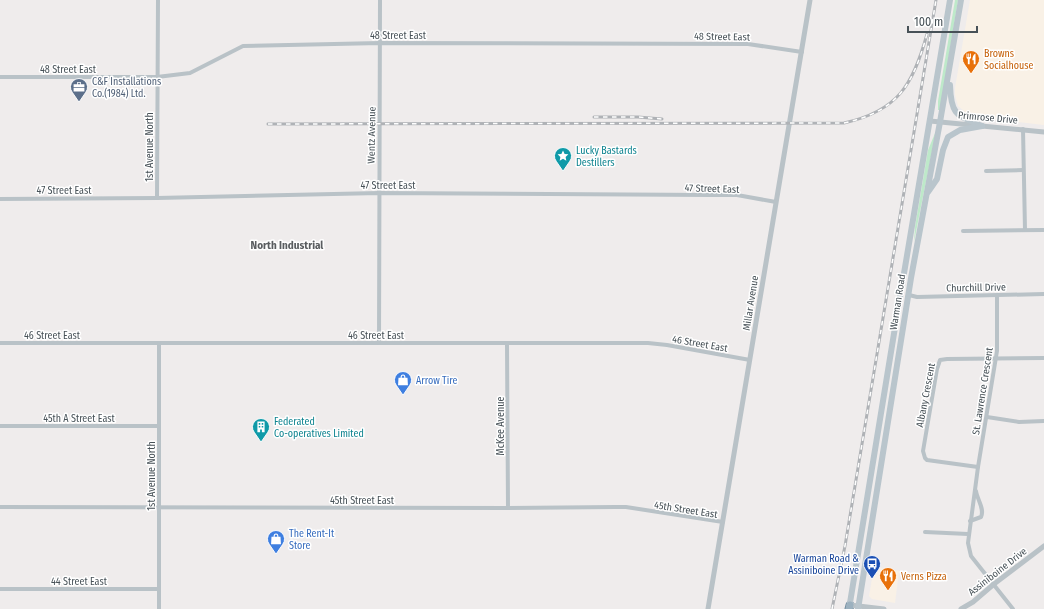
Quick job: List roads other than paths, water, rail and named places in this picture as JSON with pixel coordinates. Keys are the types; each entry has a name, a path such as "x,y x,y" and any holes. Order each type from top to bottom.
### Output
{"main road":[{"name":"Warman Road","path":"849,608 950,0"},
{"name":"Warman Road","path":"859,607 909,295 961,0"},
{"path":"949,72 950,98 954,110 962,118 982,126"},
{"path":"926,195 937,179 943,150 948,137 960,130 982,126"},
{"path":"909,295 907,286 911,258 911,234"}],"street":[{"name":"1st Avenue North","path":"157,198 158,0"},
{"name":"Wentz Avenue","path":"379,343 378,193 380,0"},
{"name":"Millar Avenue","path":"708,609 810,0"},
{"name":"48 Street East","path":"0,77 157,77 190,73 243,46 380,43 748,44 802,52"},
{"name":"Primrose Drive","path":"930,121 1044,132"},
{"path":"1023,129 1025,230"},
{"path":"986,171 1023,170"},
{"name":"47 Street East","path":"0,198 157,198 378,193 737,195 776,202"},
{"path":"962,231 1044,230"},
{"name":"Churchill Drive","path":"909,295 917,297 1044,294"},
{"name":"St. Lawrence Crescent","path":"997,295 997,351 968,534 968,548 971,556 1014,609"},
{"name":"46 Street East","path":"0,343 658,344 750,360"},
{"name":"1st Avenue North","path":"159,344 159,609"},
{"name":"McKee Avenue","path":"507,344 508,508"},
{"name":"Albany Crescent","path":"978,467 927,460 924,458 923,451 937,369 940,360 1044,358"},
{"path":"987,417 1020,422 1044,421"},
{"name":"45th A Street East","path":"0,426 159,426"},
{"name":"St. Lawrence Crescent","path":"970,521 981,517 983,514 983,510 977,498 975,489"},
{"name":"45th Street East","path":"0,507 626,507 723,522"},
{"path":"925,532 968,534"},
{"name":"Assiniboine Drive","path":"961,609 973,602 1044,546"},
{"name":"44 Street East","path":"0,589 159,589"},
{"path":"849,608 859,607 884,609"}],"railway":[{"path":"832,609 845,546 936,0"},
{"path":"268,124 844,123 862,118 878,111 890,103 900,93 916,68 927,34"},
{"path":"594,117 638,117 662,119"}],"place":[{"name":"Browns Socialhouse","path":"971,74"},
{"name":"C&F Installations Co.(1984) Ltd.","path":"79,102"},
{"name":"Lucky Bastards Destillers","path":"563,171"},
{"name":"Arrow Tire","path":"403,395"},
{"name":"Federated Co-operatives Limited","path":"261,442"},
{"name":"The Rent-It Store","path":"276,554"},
{"name":"Warman Road & Assiniboine Drive","path":"872,579"},
{"name":"Verns Pizza","path":"888,591"}],"district":[{"name":"North Industrial","path":"287,245"}]}
